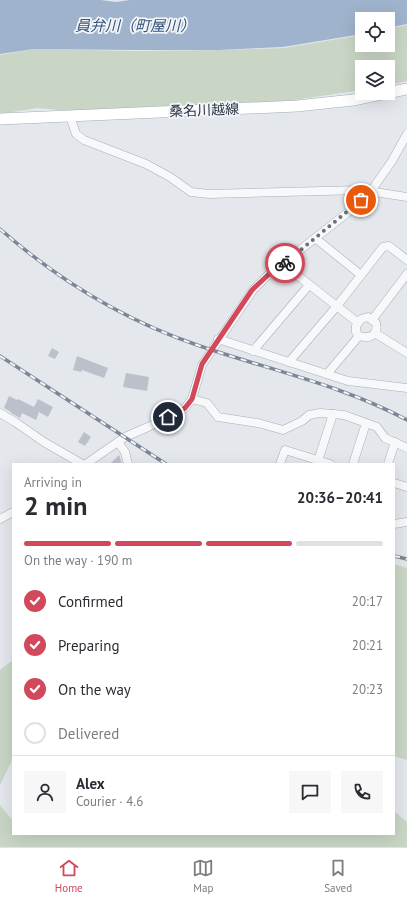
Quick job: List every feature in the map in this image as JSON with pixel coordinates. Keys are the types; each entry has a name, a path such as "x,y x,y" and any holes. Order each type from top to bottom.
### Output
{"main road":[{"name":"桑名川越線","path":"0,119 297,106 353,100 407,90"}],"street":[{"path":"70,116 76,134 84,140 146,164 170,177 192,192 209,194 362,190 407,197"},
{"path":"87,463 125,437 185,408 192,399 202,364 252,290 268,275 351,210 371,191 392,161 407,134"},
{"path":"316,238 361,275"},
{"path":"289,362 337,306 383,247 389,246 407,260"},
{"path":"283,264 357,322"},
{"path":"372,320 407,274"},
{"path":"253,351 309,285"},
{"path":"368,317 372,320 377,327 375,333 366,338 359,336 356,332 357,322 368,317"},
{"path":"375,333 406,350"},
{"path":"327,374 359,336"},
{"path":"218,340 348,381 407,388"},
{"path":"192,399 206,403 218,417 258,423 283,430 302,421 309,415 320,413 344,415 377,427 385,438 407,448"},
{"path":"0,414 80,463"},
{"path":"280,463 285,450 317,462 332,414"},
{"path":"353,463 366,423"},
{"path":"118,442 125,452 128,463"},
{"path":"388,463 395,442"},
{"path":"395,484 407,488"},
{"path":"0,518 12,512"},
{"path":"395,524 407,522"}],"green space":[{"path":"407,25 407,81 395,84 395,60 355,60 355,91 287,101 85,112 37,108 0,114 0,55 35,49 136,51 284,48 355,36 355,52 395,52 395,28"},
{"path":"395,564 407,568 407,760 395,756"},
{"path":"12,661 12,760 0,785 0,670"},
{"path":"0,805 12,820 12,835 395,835 395,812 407,822 407,847 0,847"}],"water":[{"name":"員弁川（町屋川）","path":"0,0 101,0 116,2 130,0 407,0 407,24 395,27 395,12 355,12 355,35 283,47 219,50 34,49 0,54"}],"building":[{"path":"52,348 59,352 55,359 48,356"},
{"path":"77,356 108,368 104,378 82,370 81,372 73,370"},
{"path":"126,373 149,377 147,391 123,387"},
{"path":"9,396 34,407 38,399 53,407 48,417 39,412 36,420 22,413 20,418 4,408"},
{"path":"84,432 91,437 85,446 78,442"},
{"path":"119,455 122,463 111,463"}],"railway":[{"path":"0,229 45,265 68,281 92,296 143,323 170,335 223,354 330,387 407,420"},
{"path":"0,356 164,463"},
{"path":"395,556 407,559"}],"way so far":[{"path":"285,263 351,210 361,200"}],"route":[{"path":"168,417 185,408 192,399 202,364 252,290 268,275 285,263"}]}
